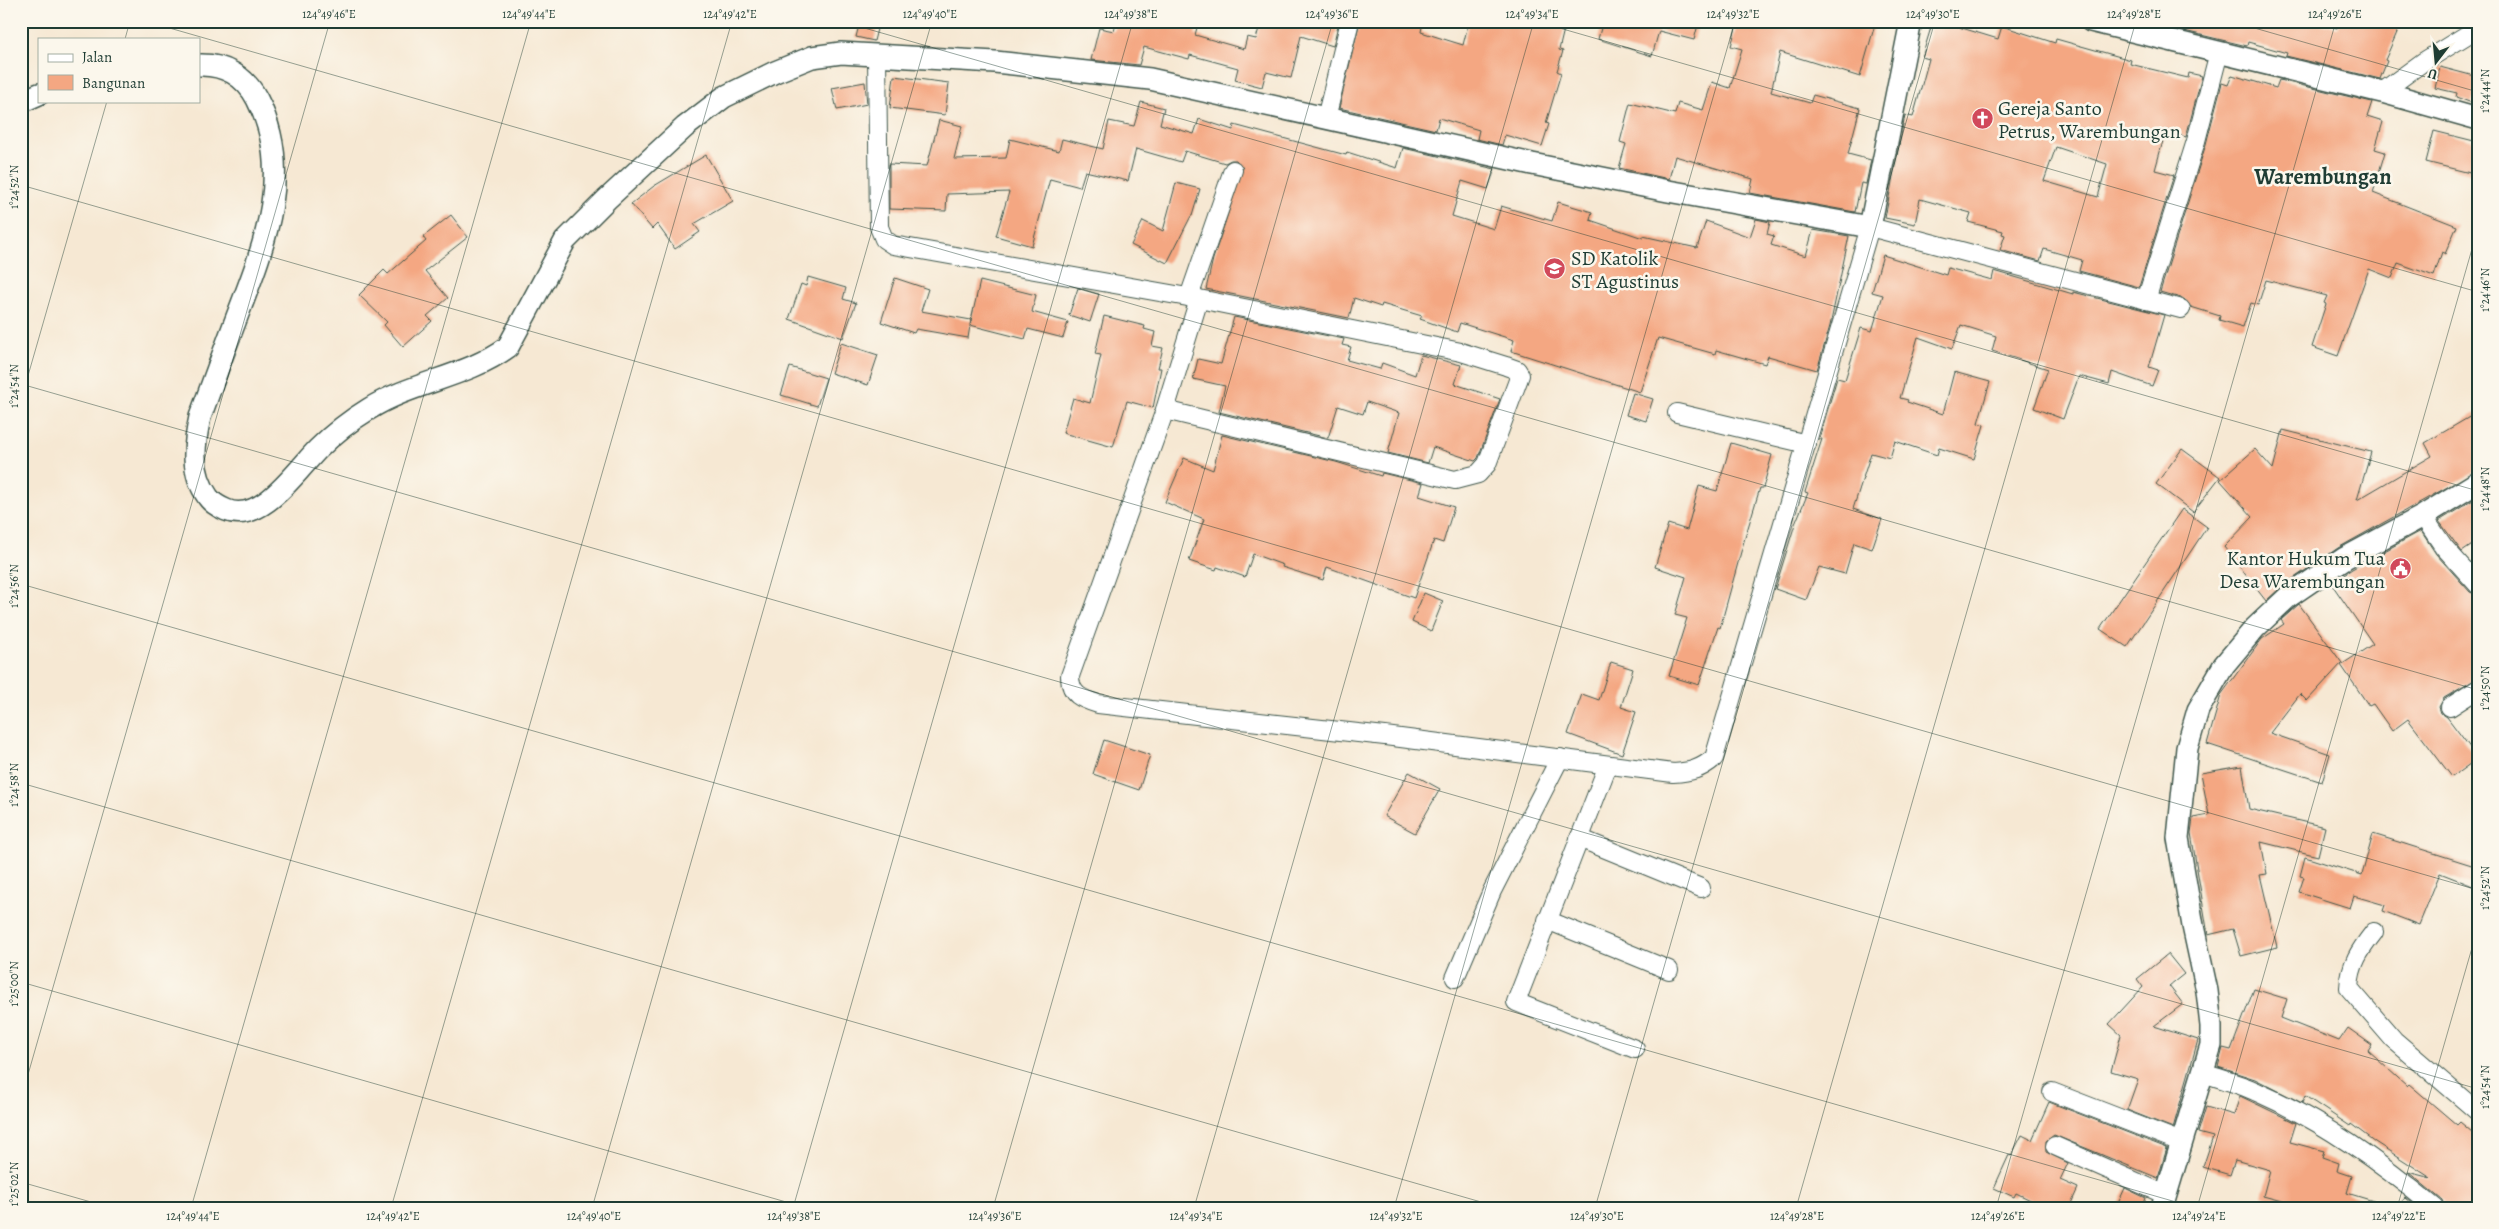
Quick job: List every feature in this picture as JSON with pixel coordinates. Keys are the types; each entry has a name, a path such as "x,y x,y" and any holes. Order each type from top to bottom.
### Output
{"street":[{"path":"1326,118 1350,21"},
{"path":"1233,170 1194,298 1165,410 1070,676 1070,686 1079,698 1098,704 1673,773 1692,772 1703,767 1714,758 1807,444 1870,227 1911,21"},
{"path":"2091,21 2382,92 2478,119"},
{"path":"2382,92 2423,62 2478,28"},
{"path":"2146,300 2196,141 2219,52"},
{"path":"200,65 214,64 235,74 250,87 263,111 274,147 276,178 273,206 262,252 200,417 195,438 195,470 203,491 211,501 232,512 250,511 270,501 340,428 371,408 408,389 492,359 508,347 565,241 607,199 685,127 724,97 775,72 812,57 841,53 1057,67 1150,79 1658,190 1870,227 2181,309"},
{"path":"877,54 879,227 884,239 901,247 1194,298 1461,352 1517,370 1520,374 1520,379 1487,464 1478,474 1456,480 1165,410"},
{"path":"21,102 38,94"},
{"path":"1677,413 1807,444"},
{"path":"2055,1146 2164,1201 2211,1045 2211,1026 2178,838 2187,748 2198,710 2224,665 2255,628 2288,597 2346,558 2423,516 2478,482"},
{"path":"2423,516 2444,546 2478,586"},
{"path":"2450,707 2478,688"},
{"path":"1455,978 1492,891 1560,758"},
{"path":"1608,765 1516,1002 1635,1049"},
{"path":"1579,838 1701,888"},
{"path":"1548,920 1669,970"},
{"path":"2374,932 2355,958 2350,972 2349,988 2394,1040 2478,1112"},
{"path":"2203,1072 2255,1091 2321,1124 2387,1168 2435,1208"},
{"path":"2052,1092 2181,1142"}],"building":[{"path":"860,21 878,25 874,41 856,37"},
{"path":"1117,21 1185,21 1198,24 1195,35 1244,49 1247,37 1256,39 1261,21 1339,21 1333,46 1301,36 1291,78 1266,72 1262,87 1235,80 1238,68 1190,55 1189,59 1144,47 1139,65 1091,60 1099,28 1114,31"},
{"path":"1360,21 1423,21 1421,32 1463,45 1469,21 1566,21 1559,50 1563,51 1557,71 1561,73 1546,123 1549,124 1542,146 1505,135 1502,145 1477,139 1479,130 1439,118 1436,130 1339,108"},
{"path":"1603,21 1699,21 1694,40 1659,31 1652,56 1598,39"},
{"path":"1738,21 1876,21 1860,77 1780,52 1771,92 1810,103 1813,95 1860,108 1848,154 1871,160 1866,184 1861,183 1855,212 1750,193 1753,179 1675,156 1669,179 1619,168 1626,144 1620,142 1630,103 1675,114 1678,103 1703,110 1712,82 1730,88 1742,49 1731,46"},
{"path":"1933,21 1939,21 1998,39 2002,26 2055,43 2056,39 2131,60 2130,64 2188,78 2189,73 2202,76 2186,137 2166,130 2155,170 2174,175 2139,287 2079,271 2082,260 2044,249 2040,261 2000,250 2005,235 2002,234 2003,231 1968,222 1971,213 1920,199 1915,224 1885,218 1905,115 1913,117 1929,59 1922,57","holes":["2056,147 2107,164 2098,197 2044,181"]},
{"path":"2155,21 2310,21 2337,28 2340,21 2402,21 2385,60 2387,61 2380,79 2286,56 2287,53 2248,42 2247,46 2155,24"},
{"path":"2440,67 2478,77 2478,101 2473,99 2472,103 2456,97 2457,93 2435,88"},
{"path":"2232,75 2276,88 2279,80 2372,102 2367,117 2383,122 2375,149 2385,152 2373,193 2457,226 2445,254 2442,252 2434,276 2398,263 2392,278 2369,269 2338,356 2312,347 2327,296 2266,280 2258,305 2251,303 2243,327 2219,320 2220,316 2191,307 2184,299 2160,292 2206,144 2222,83 2228,85"},
{"path":"894,76 949,83 945,115 890,108"},
{"path":"865,82 867,104 837,110 832,88"},
{"path":"1141,102 1164,108 1160,124 1194,134 1199,119 1233,130 1234,125 1346,155 1347,152 1397,168 1403,148 1495,169 1488,189 1462,181 1452,216 1494,229 1501,206 1552,221 1558,202 1592,212 1590,220 1643,238 1643,236 1697,248 1706,221 1750,237 1756,219 1770,222 1767,234 1774,236 1771,245 1806,256 1813,230 1849,236 1830,326 1817,370 1768,356 1765,364 1716,350 1715,354 1658,338 1640,392 1511,351 1514,340 1460,323 1457,332 1420,319 1422,316 1382,304 1381,307 1354,298 1349,318 1206,289 1213,259 1243,168 1236,160 1225,163 1185,151 1181,162 1136,149 1128,181 1085,171 1080,187 1050,179 1032,246 996,236 1009,192 947,194 946,211 889,209 889,164 927,166 939,120 962,126 954,159 1006,158 1010,139 1059,151 1062,139 1103,149 1109,121 1134,126"},
{"path":"2434,131 2478,142 2478,175 2426,162"},
{"path":"706,155 733,201 694,224 700,232 675,249 657,224 652,229 631,204 654,186"},
{"path":"1176,183 1200,189 1192,216 1167,263 1131,245 1143,221 1163,231"},
{"path":"451,215 468,237 425,271 448,298 427,316 432,321 403,347 384,325 387,322 359,295 384,270 388,274 426,241 423,237"},
{"path":"1883,255 1946,275 1948,268 1992,280 1994,271 2073,294 2073,292 2164,315 2149,367 2158,370 2152,386 2112,372 2109,384 2079,376 2063,419 2034,408 2048,369 1992,351 1996,336 1961,325 1952,349 1918,337 1900,398 1943,414 1954,372 1990,382 1978,423 1984,425 1974,459 1939,448 1937,455 1895,441 1890,458 1871,453 1853,509 1882,519 1872,549 1854,543 1845,574 1819,567 1806,600 1775,589 1795,524 1808,493 1805,492 1822,439 1819,439 1837,378 1845,380 1861,328 1872,331 1883,295 1872,292"},
{"path":"808,277 846,288 843,299 856,303 843,338 789,319 801,284 806,286"},
{"path":"895,278 928,289 921,311 971,320 968,338 916,329 914,333 881,322"},
{"path":"980,281 1036,295 1032,312 1068,322 1063,338 1028,329 1025,339 970,325"},
{"path":"1078,288 1099,294 1090,322 1069,315"},
{"path":"1104,316 1145,326 1144,329 1155,332 1152,346 1163,348 1158,368 1161,368 1153,408 1127,401 1113,447 1063,433 1073,398 1090,403 1101,355 1095,354"},
{"path":"1234,317 1344,339 1342,345 1351,347 1347,360 1380,369 1382,363 1415,375 1421,355 1461,365 1455,384 1500,399 1478,458 1475,461 1433,447 1428,463 1388,453 1399,413 1367,402 1363,414 1338,406 1328,438 1219,412 1225,386 1193,379 1198,359 1221,364"},
{"path":"841,343 878,355 868,385 831,373"},
{"path":"790,367 826,378 817,406 781,395"},
{"path":"1633,393 1653,399 1646,421 1626,415"},
{"path":"2478,412 2478,470 2338,548 2281,587 2266,601 2224,547 2253,517 2220,480 2255,449 2273,469 2283,430 2371,452 2357,500 2432,456 2425,443"},
{"path":"1222,435 1336,462 1381,476 1382,473 1423,483 1419,496 1454,507 1443,543 1434,540 1414,598 1327,567 1323,580 1282,567 1283,565 1253,554 1245,577 1217,567 1216,570 1189,561 1204,519 1165,502 1184,458 1213,470"},
{"path":"1731,443 1772,455 1763,488 1760,488 1744,541 1720,628 1718,627 1699,685 1669,676 1687,618 1675,615 1686,577 1655,567 1668,524 1687,530 1699,486 1717,491"},
{"path":"2182,449 2220,477 2193,512 2156,484"},
{"path":"2478,497 2478,541 2462,552 2439,521"},
{"path":"2182,509 2207,527 2127,647 2100,629"},
{"path":"2421,531 2436,554 2470,592 2478,595 2478,678 2444,698 2439,707 2441,713 2447,717 2478,758 2452,777 2408,719 2392,731 2373,704 2369,706 2341,665 2373,644 2331,583 2352,569"},
{"path":"1424,593 1443,601 1431,631 1412,622"},
{"path":"2299,604 2342,663 2307,701 2300,694 2270,733 2330,754 2322,782 2207,744 2221,695 2262,639 2284,624 2281,620"},
{"path":"1611,662 1633,669 1621,707 1636,712 1622,754 1568,734 1582,694 1599,700"},
{"path":"1104,740 1150,755 1139,790 1093,774"},
{"path":"2242,766 2249,809 2325,827 2318,856 2261,842 2267,874 2260,875 2277,947 2241,956 2233,929 2208,935 2191,833 2193,818 2209,815 2201,773"},
{"path":"1409,772 1440,789 1415,833 1384,816"},
{"path":"2373,834 2478,867 2478,888 2440,873 2419,925 2383,911 2385,905 2354,896 2350,908 2299,892 2304,877 2300,876 2305,857 2362,875"},
{"path":"2168,954 2184,974 2169,986 2183,1004 2154,1026 2198,1040 2173,1128 2127,1110 2138,1079 2111,1071 2121,1035 2109,1024 2143,987 2137,979"},
{"path":"2254,989 2287,999 2281,1018 2339,1041 2348,1028 2372,1045 2368,1051 2407,1086 2409,1084 2457,1125 2460,1122 2478,1137 2478,1208 2445,1208 2442,1200 2408,1172 2431,1178 2351,1124 2350,1126 2305,1096 2302,1103 2255,1079 2218,1067 2223,1048 2231,1050"},
{"path":"2240,1096 2296,1123 2290,1142 2324,1151 2322,1157 2339,1163 2337,1171 2352,1176 2347,1193 2380,1203 2380,1208 2308,1208 2263,1196 2270,1170 2235,1160 2230,1175 2203,1167 2213,1137 2198,1133 2206,1107 2234,1115"},
{"path":"2049,1102 2167,1148 2158,1178 2054,1135 2046,1141 2046,1152 2068,1163 2060,1180 2078,1188 2069,1208 2047,1208 2016,1193 2014,1197 1994,1188 2009,1155 2011,1156 2022,1135 2032,1140"},
{"path":"2125,1188 2146,1198 2142,1208 2116,1208"},
{"path":"2406,1198 2418,1208 2394,1208"}],"place":[{"name":"Gereja Santo Petrus, Warembungan","path":"1982,119"},
{"name":"SD Katolik ST Agustinus","path":"1555,269"},
{"name":"Kantor Hukum Tua Desa Warembungan","path":"2401,569"}],"district":[{"name":"Warembungan","path":"2323,176"}]}
